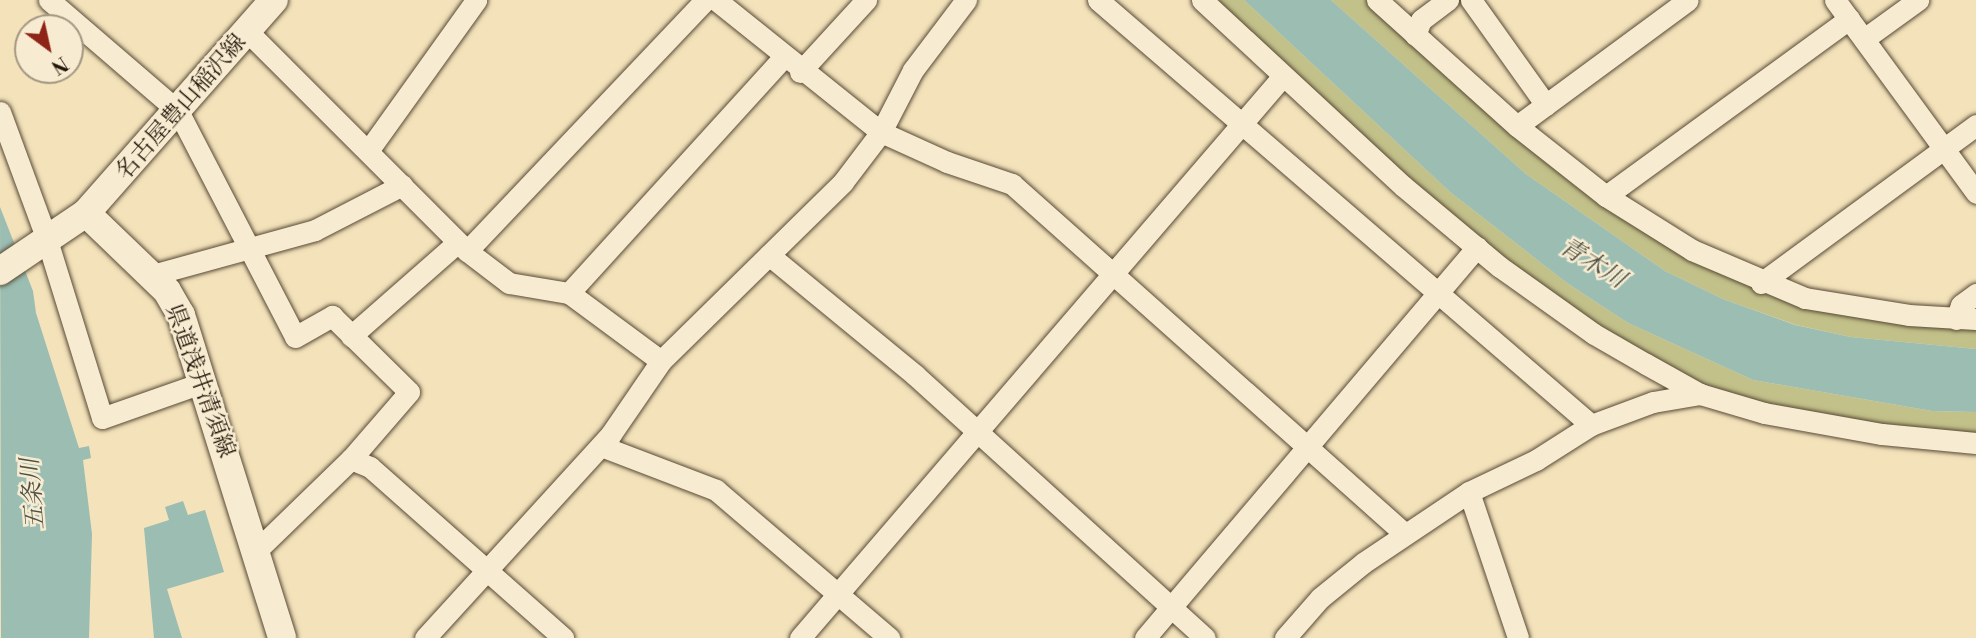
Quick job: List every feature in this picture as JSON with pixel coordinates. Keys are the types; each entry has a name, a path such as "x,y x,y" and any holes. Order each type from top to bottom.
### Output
{"main road":[{"name":"名古屋豊山稲沢線","path":"86,213 274,0"},
{"path":"0,271 86,213"},
{"name":"県道浅井清須線","path":"86,213 152,275 181,315 257,550 282,638"}],"street":[{"path":"49,0 178,111 246,249 295,337 332,316 409,393 351,459 257,550"},
{"path":"368,151 476,0"},
{"path":"351,336 463,246 705,0"},
{"path":"716,0 800,72 881,132 947,162 1012,184 1405,534"},
{"path":"800,72 866,0"},
{"path":"425,638 601,446 661,361 843,182 881,132 913,71 966,0"},
{"path":"1098,0 1591,425"},
{"path":"1202,0 1282,77 1477,247 1594,334 1700,394 1790,418 1882,434 1976,443"},
{"path":"1377,0 1517,126 1606,196 1682,244 1761,283 1852,308 1966,319 1961,305 1976,294"},
{"path":"1415,35 1420,20 1448,0"},
{"path":"1471,0 1546,105"},
{"path":"1517,126 1688,0"},
{"path":"1835,0 1976,194"},
{"path":"1864,39 1918,0"},
{"path":"1606,196 1849,19"},
{"path":"247,31 463,246 509,283 569,293 661,361"},
{"path":"569,293 783,58"},
{"path":"800,638 1243,126 1282,77"},
{"path":"0,112 102,418 204,382"},
{"path":"1761,283 1976,125"},
{"path":"152,275 315,230 402,185"},
{"path":"1145,638 1477,247"},
{"path":"769,255 977,432 1205,638"},
{"path":"1284,638 1320,598 1405,534 1469,492 1536,460 1591,425 1653,402 1700,394"},
{"path":"601,446 716,490 889,638"},
{"path":"351,459 370,467 563,638"},
{"path":"1469,492 1518,638"}],"shaded area":[{"path":"1212,0 1244,0 1450,192 1567,283 1628,323 1753,380 1932,411 1976,412 1976,436 1891,430 1703,389 1581,319 1477,240"},
{"path":"1331,0 1368,0 1536,151 1749,284 1976,325 1976,349 1851,337 1796,325 1723,299 1665,271 1526,174"}],"water":[{"name":"青木川","path":"1244,0 1331,0 1526,174 1665,271 1723,299 1795,325 1851,337 1976,349 1976,412 1932,411 1753,380 1628,323 1567,283 1450,192"},
{"name":"五条川","path":"0,207 33,291 36,313 79,448 89,446 91,458 83,460 92,534 89,638 1,638"},
{"path":"183,501 188,515 205,510 224,572 167,589 182,638 154,638 144,528 169,520 165,507"}]}
